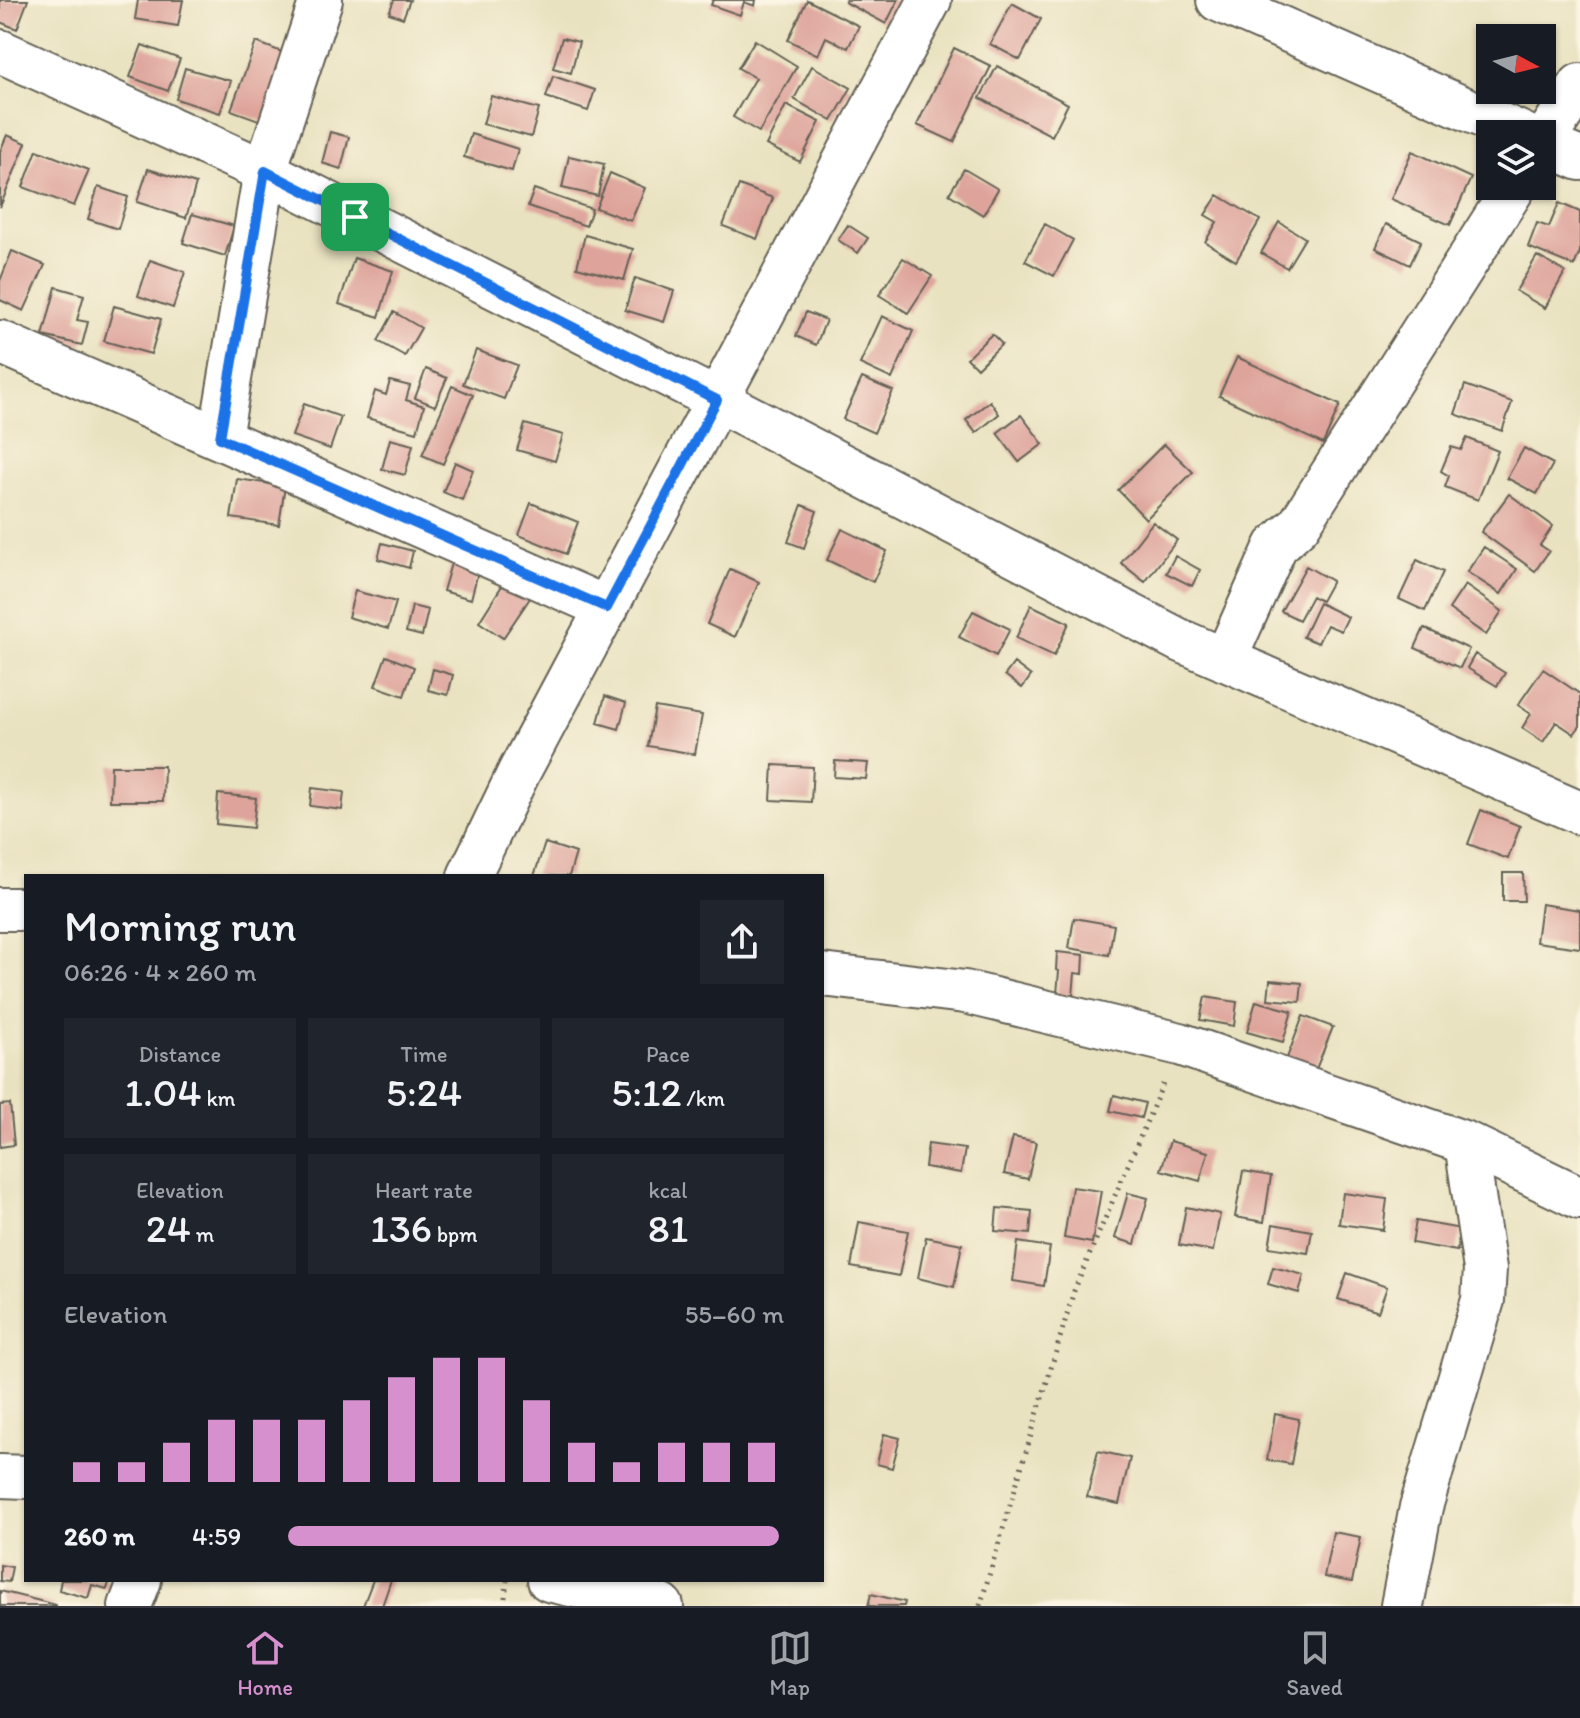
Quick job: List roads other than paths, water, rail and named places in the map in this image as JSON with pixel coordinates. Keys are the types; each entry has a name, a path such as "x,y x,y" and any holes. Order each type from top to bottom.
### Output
{"street":[{"path":"220,438 265,171 321,0"},
{"path":"470,874 519,772 930,0"},
{"path":"1218,0 1491,120"},
{"path":"0,51 265,171 717,400 1177,639 1580,813"},
{"path":"1556,122 1580,85"},
{"path":"1556,149 1580,159"},
{"path":"1225,660 1276,546 1299,525 1506,200"},
{"path":"0,342 607,608"},
{"path":"0,909 24,909"},
{"path":"824,975 965,992 1180,1044 1466,1143 1580,1198"},
{"path":"1402,1606 1421,1507 1483,1300 1485,1269 1466,1143"},
{"path":"0,1476 24,1477"},
{"path":"130,1606 139,1582"},
{"path":"558,1582 662,1606"}]}
